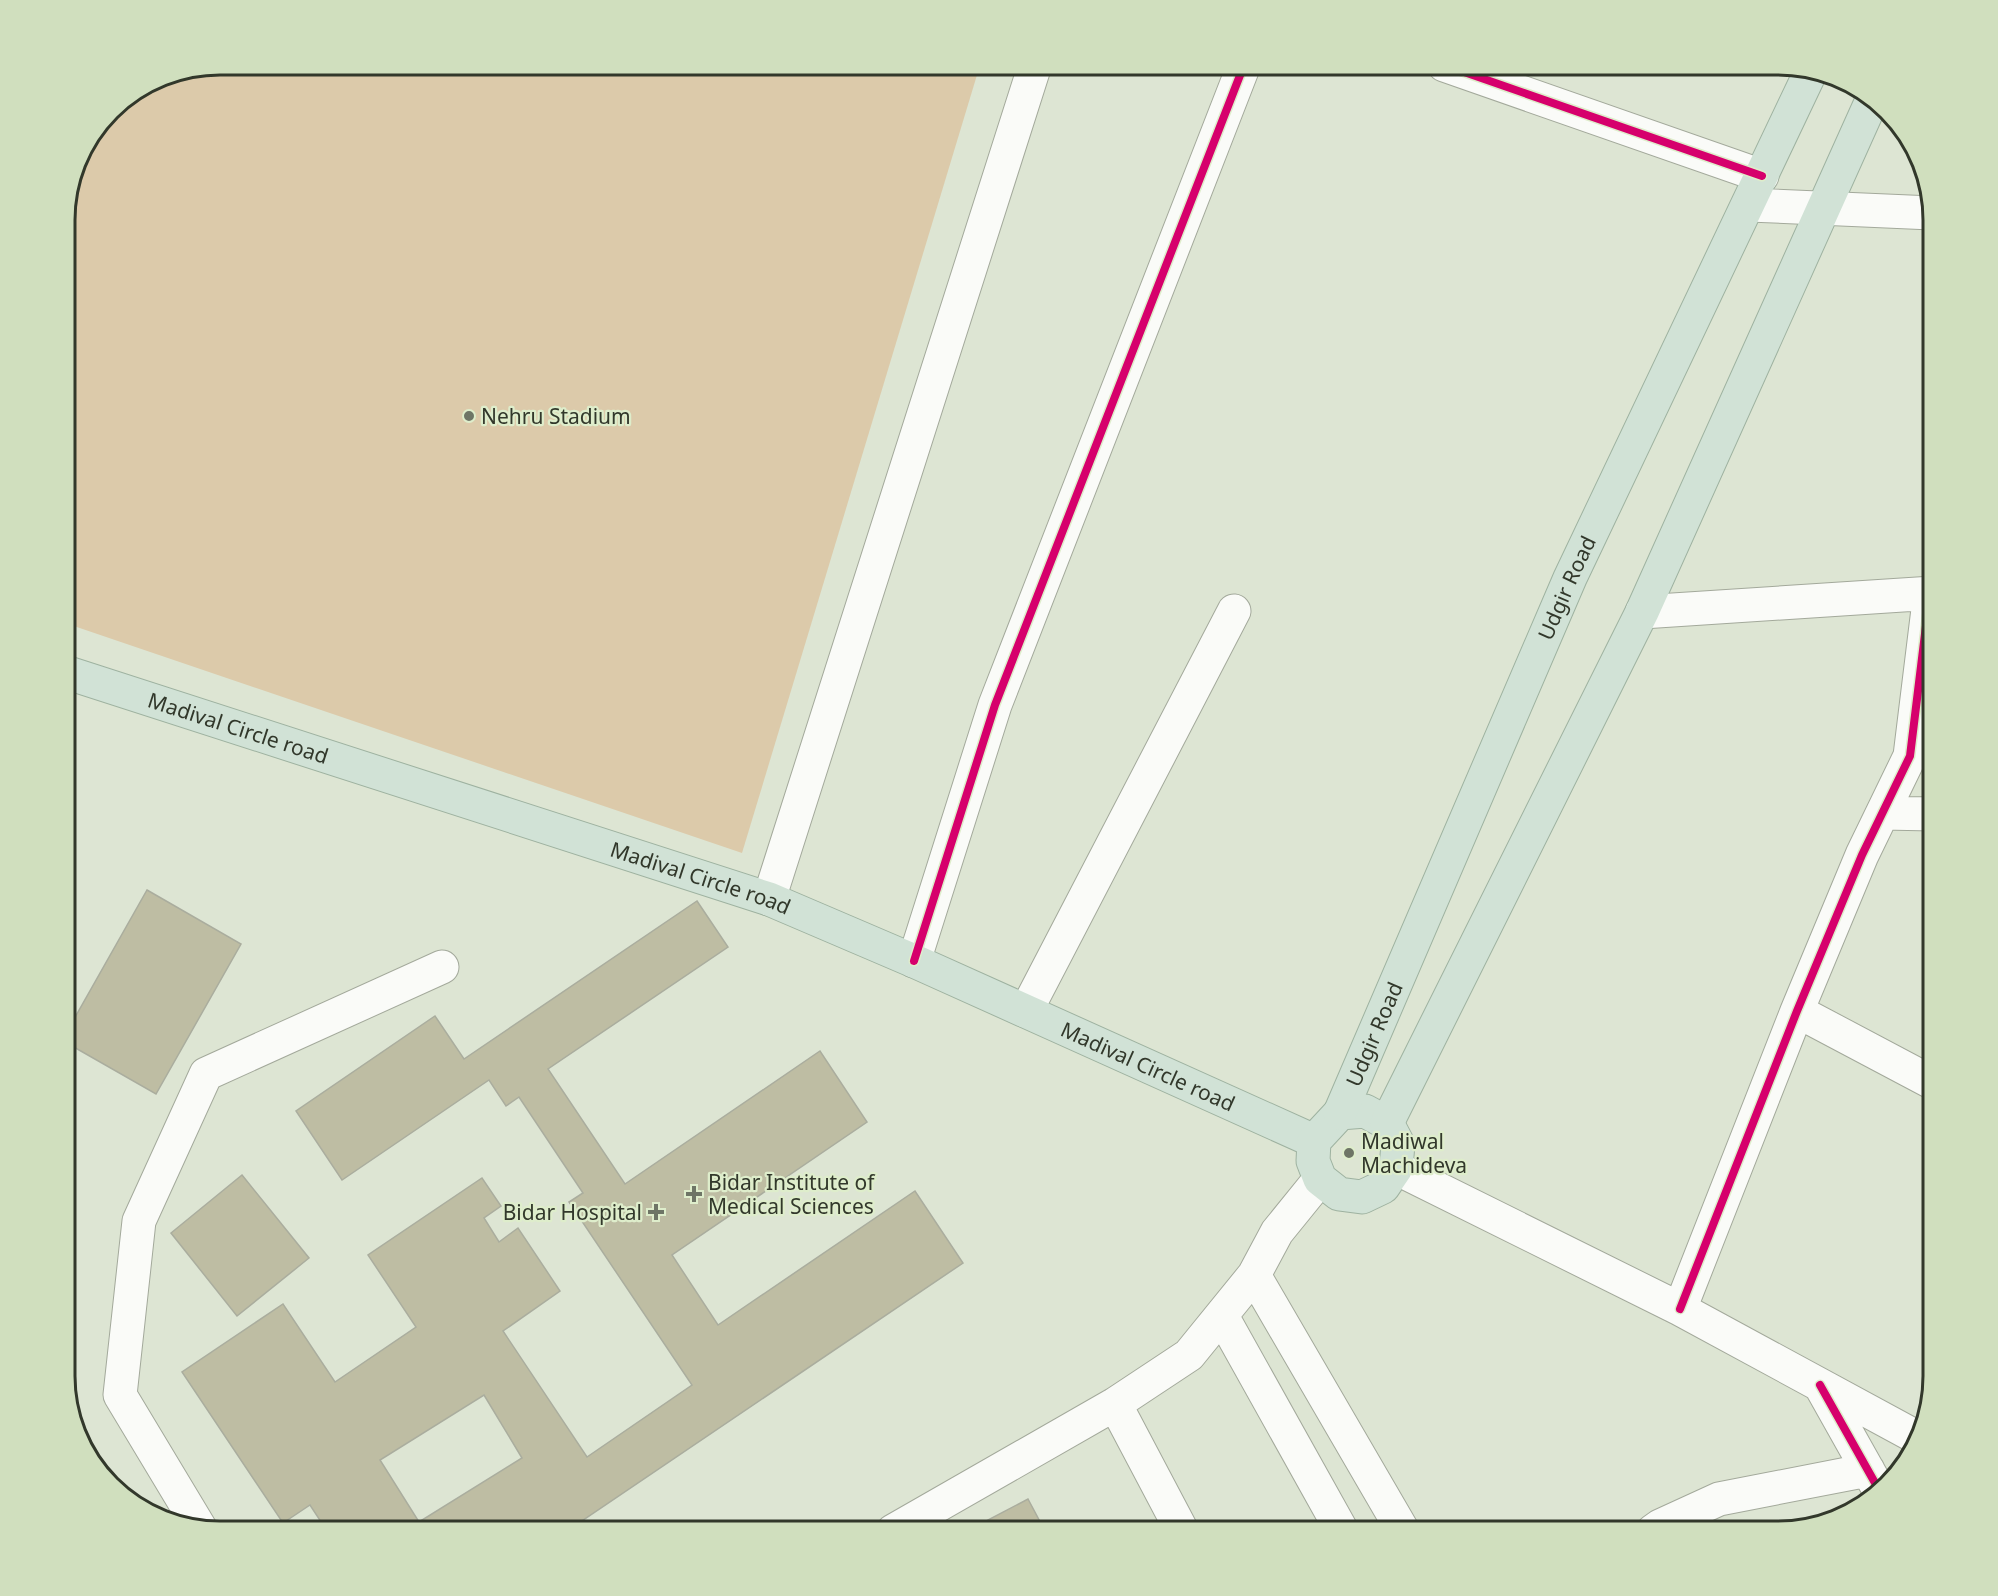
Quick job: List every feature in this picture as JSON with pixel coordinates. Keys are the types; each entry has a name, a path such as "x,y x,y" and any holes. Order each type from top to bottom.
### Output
{"highway":[{"name":"Udgir Road","path":"1340,1113 1570,578 1808,78"},
{"path":"1387,1123 1642,612 1869,107"},
{"name":"Madival Circle road","path":"75,675 769,899 914,961 1314,1141"},
{"path":"1365,1111 1387,1123 1398,1144 1396,1168 1383,1187 1362,1197 1339,1194 1320,1179 1313,1161 1314,1141 1340,1113 1365,1111"}],"street":[{"path":"769,899 1031,75"},
{"path":"914,961 995,705 1240,75"},
{"path":"1471,75 1756,191 1823,208 1923,213"},
{"path":"1642,612 1923,594"},
{"path":"1026,1011 1234,610"},
{"path":"1680,1309 1797,1011 1862,855 1910,756 1923,660"},
{"path":"1883,813 1923,814"},
{"path":"194,1519 120,1395 139,1221 206,1074 442,968"},
{"path":"1797,1011 1923,1077"},
{"path":"1396,1168 1680,1309 1911,1434"},
{"path":"912,1521 1115,1404 1189,1355 1254,1275 1277,1232 1320,1179"},
{"path":"1254,1275 1397,1521"},
{"path":"1222,1316 1336,1521"},
{"path":"1671,1521 1719,1500 1874,1480 1820,1385"},
{"path":"1115,1404 1176,1521"}],"shaded area":[{"name":"Nehru Stadium","path":"210,75 977,75 742,853 75,626 75,210 80,182 94,147 124,111 139,99 164,86"}],"building":[{"path":"147,890 241,944 156,1094 75,1048 75,1017"},
{"name":"Bidar Hospital","path":"697,901 728,947 548,1069 625,1184 820,1051 867,1122 672,1255 718,1325 915,1191 963,1263 582,1521 421,1521 522,1458 484,1395 380,1460 418,1521 320,1521 310,1505 286,1521 282,1521 182,1372 283,1304 335,1382 416,1327 368,1255 482,1178 501,1206 484,1218 499,1242 518,1228 560,1291 503,1331 587,1457 692,1385 569,1202 583,1193 519,1097 506,1106 489,1080 342,1180 296,1111 435,1016 464,1059"},
{"path":"242,1175 309,1258 237,1316 171,1233"},
{"path":"1028,1499 1040,1521 986,1521"}],"cycle path":[{"path":"914,961 995,705 1240,75"},
{"path":"1473,75 1762,176"},
{"path":"1680,1309 1797,1011 1862,855 1910,756 1923,650"},
{"path":"1820,1385 1875,1484"}],"place":[{"name":"Nehru Stadium","path":"469,416"},
{"name":"Madiwal Machideva","path":"1349,1153"},
{"name":"Bidar Institute of Medical Sciences","path":"694,1194"},
{"name":"Bidar Hospital","path":"656,1212"}]}
